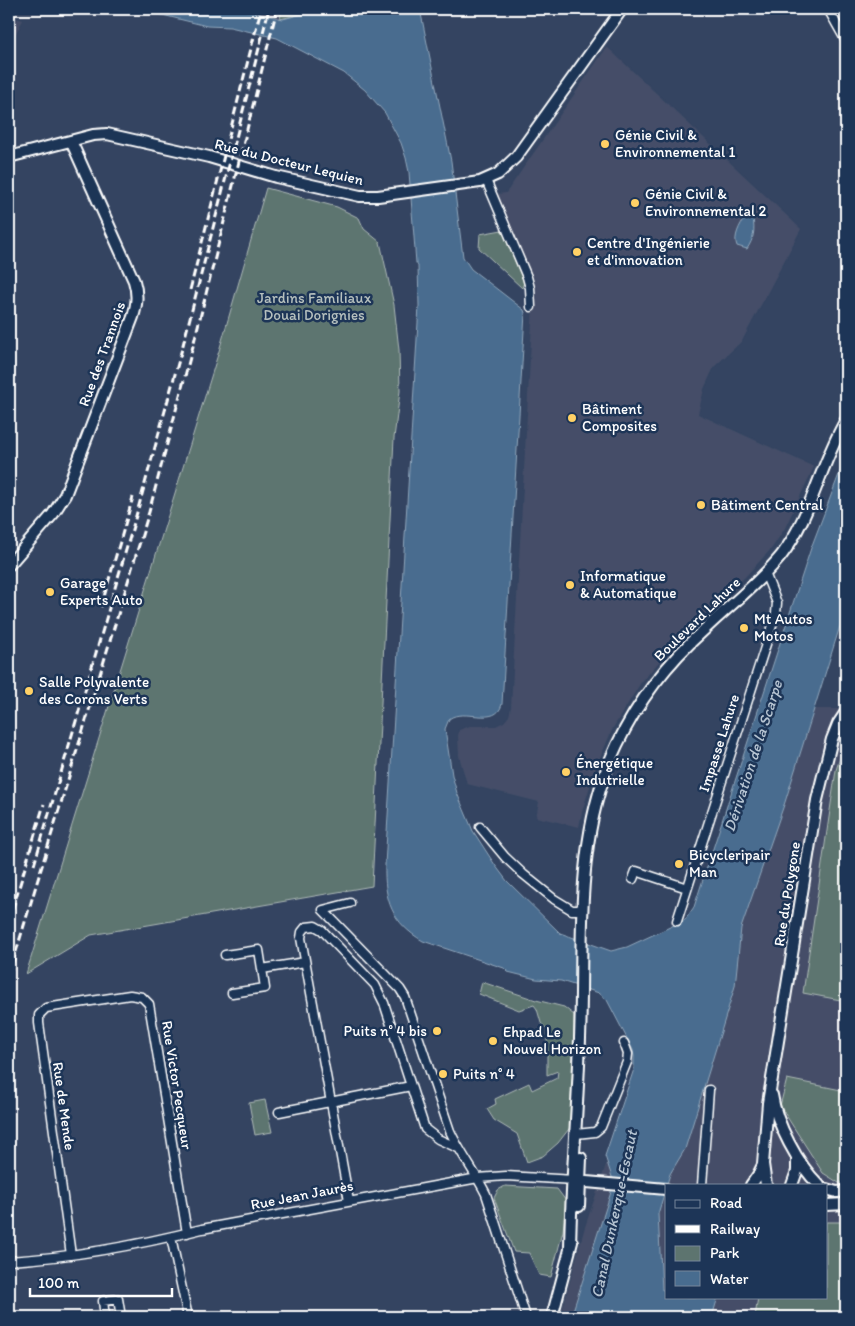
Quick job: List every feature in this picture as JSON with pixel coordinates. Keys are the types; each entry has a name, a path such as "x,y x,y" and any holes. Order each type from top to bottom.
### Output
{"street":[{"path":"531,307 530,288 527,277 486,180 504,169 516,157 622,9"},
{"path":"828,9 846,41"},
{"name":"Rue du Docteur Lequien","path":"9,157 71,140 107,134 198,155 276,177 352,194 378,196 486,180"},
{"name":"Rue des Trannois","path":"9,565 53,514 65,495 133,317 136,304 137,293 134,281 71,140"},
{"name":"Boulevard Lahure","path":"552,1317 576,1227 583,883 591,821 605,772 624,730 649,691 675,658 696,636 765,574 783,553 795,534 846,420"},
{"name":"Impasse Lahure","path":"676,921 776,613 777,603 765,574"},
{"name":"Rue du Polygone","path":"766,1184 763,1164 768,1108 819,792 832,739 838,724 846,712"},
{"path":"480,827 505,857 554,899 572,910 583,910"},
{"path":"633,878 636,871 687,888"},
{"path":"350,903 323,910 400,989 405,997 442,1109 458,1148 478,1178 488,1200 526,1317"},
{"path":"348,1201 305,962 301,934 306,927 313,926 326,933 374,984 380,993 426,1129 438,1139 458,1148"},
{"path":"225,956 259,950 265,988 232,993"},
{"path":"262,969 305,962"},
{"name":"Rue Victor Pecqueur","path":"90,1001 134,995 144,999 149,1004 187,1233"},
{"name":"Rue de Mende","path":"71,1255 38,1019 41,1012 46,1008 90,1001"},
{"path":"578,1134 595,1132 603,1124 627,1062 628,1054 624,1043"},
{"name":"Rue du Polygone","path":"772,1084 773,1100 778,1117 797,1156 818,1184"},
{"path":"279,1112 411,1086"},
{"path":"702,1184 709,1090"},
{"path":"792,1184 797,1171 797,1156"},
{"name":"Rue du Polygone","path":"751,1184 763,1164"},
{"name":"Rue Jean Jaurès","path":"9,1262 71,1255 171,1238 187,1233 348,1201 478,1178 506,1176 665,1189"},
{"path":"828,1190 837,1192 846,1191"},
{"path":"828,1198 846,1197"},
{"path":"828,1206 846,1204"},
{"path":"171,1238 188,1317"},
{"path":"105,1317 103,1301 118,1299 121,1317"}],"shaded area":[{"path":"256,9 282,9 280,19 255,13"},
{"path":"9,16 23,20 9,46"},
{"path":"607,47 801,229 742,341 714,367 704,389 698,414 814,467 785,528 772,548 745,577 683,634 640,684 613,728 596,767 579,827 536,817 539,802 467,784 459,756 458,736 459,730 470,726 496,726 504,722 509,716 511,707 533,304 496,194 506,193"},
{"path":"767,709 846,709 846,1317 560,1317 584,1230 675,959"}],"green space":[{"path":"282,9 312,9 302,14 280,19"},
{"name":"Jardins Familiaux Douai Dorignies","path":"266,188 337,207 359,218 364,229 380,242 394,305 399,350 400,391 394,438 372,886 91,935 26,974 219,351"},
{"path":"502,230 524,282 522,288 479,248 480,234"},
{"path":"846,740 846,1001 803,993 836,770"},
{"path":"482,982 564,1007 574,1015 572,1125 558,1143 543,1156 527,1162 517,1134 494,1120 487,1109 496,1104 495,1099 529,1083 532,1090 557,1078 558,1071 547,1075 547,1030 541,1023 534,1005 519,1010 479,994"},
{"path":"787,1079 846,1091 846,1183 839,1183 823,1173 780,1106"},
{"path":"265,1100 272,1132 255,1135 249,1103"},
{"path":"505,1186 557,1189 566,1201 563,1231 551,1277 539,1275 529,1253 514,1252 494,1198 498,1190"},
{"path":"828,1222 846,1222 846,1303 842,1317 755,1317 758,1298 828,1298"}],"water":[{"path":"138,9 239,9 283,19 312,9 420,9 451,161 463,257 471,269 524,310 525,313 502,704 499,711 493,715 455,716 449,719 445,729 452,775 457,793 473,831 507,881 560,933 611,951 627,947 685,920 694,907 811,548 846,456 846,607 785,802 741,928 735,986 685,1149 670,1174 667,1184 665,1184 665,1191 658,1214 662,1290 665,1289 665,1298 718,1298 712,1317 571,1317 611,1192 612,1177 605,1156 634,1069 633,1050 607,1000 599,993 561,981 536,979 508,972 504,968 423,941 412,934 397,918 388,900 385,865 419,306 418,266 416,263 409,172 401,143 385,113 365,90 344,73 277,38 230,27 207,26"},
{"path":"745,217 753,219 754,227 753,238 747,249 737,246 736,242 738,231"}],"railway":[{"path":"190,290 261,9"},
{"path":"34,865 138,509 183,345 269,9"},
{"path":"9,975 149,512 193,346 277,9"},
{"path":"101,607 133,497"},
{"path":"9,921 44,804"}],"place":[{"name":"Génie Civil & Environnemental 1","path":"605,144"},
{"name":"Génie Civil & Environnemental 2","path":"635,203"},
{"name":"Centre d'Ingénierie et d'innovation","path":"577,252"},
{"name":"Bâtiment Composites","path":"572,418"},
{"name":"Bâtiment Central","path":"701,505"},
{"name":"Informatique & Automatique","path":"570,585"},
{"name":"Garage Experts Auto","path":"50,592"},
{"name":"Mt Autos Motos","path":"744,628"},
{"name":"Salle Polyvalente des Corons Verts","path":"29,691"},
{"name":"Énergétique Indutrielle","path":"566,772"},
{"name":"Bicycleripair Man","path":"679,864"},
{"name":"Puits n° 4 bis","path":"437,1031"},
{"name":"Ehpad Le Nouvel Horizon","path":"493,1041"},
{"name":"Puits n° 4","path":"443,1074"}],"water label":[{"name":"Dérivation de la Scarpe","path":"753,756"},
{"name":"Canal Dunkerque-Escaut","path":"614,1214"}]}
